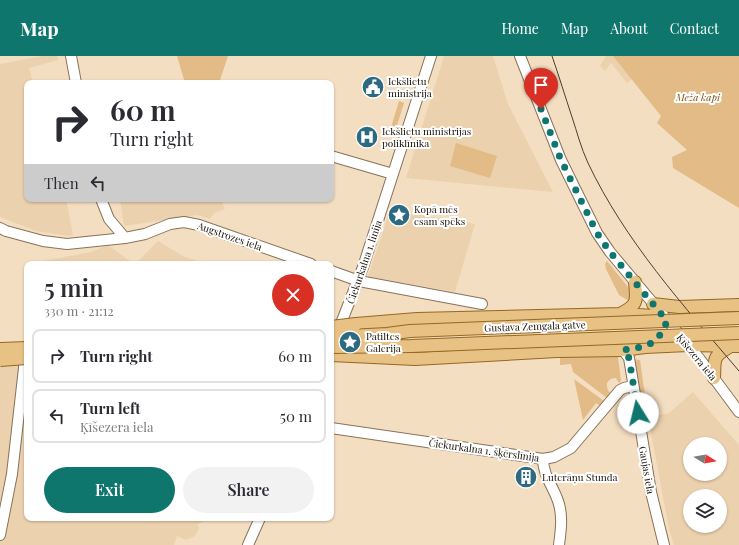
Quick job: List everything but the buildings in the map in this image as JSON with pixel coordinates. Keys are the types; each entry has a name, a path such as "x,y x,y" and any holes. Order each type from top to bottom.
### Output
{"main road":[{"path":"620,314 631,308 637,299 635,282"},
{"path":"653,304 679,307 739,304"},
{"path":"645,347 657,339 667,321 679,307"},
{"path":"334,327 391,320 555,315 620,314 655,316 667,321"},
{"name":"Gustava Zemgala gatve","path":"334,337 387,334 410,331 739,318"},
{"name":"Gustava Zemgala gatve","path":"334,347 411,346 739,333"},
{"path":"334,355 415,359 557,351 623,350 645,347 688,345 734,347"},
{"path":"0,349 24,346"},
{"path":"714,378 715,360 717,354 734,347"},
{"path":"0,360 24,358"}],"street":[{"path":"71,56 75,80"},
{"name":"Čiekurkalna 1. līnija","path":"334,340 358,280 431,56"},
{"path":"520,56 561,160 590,221 605,245 653,304"},
{"path":"334,157 393,174"},
{"path":"102,202 109,219 125,238"},
{"name":"Augstrozes iela","path":"0,228 43,241 67,244 91,243 125,238 145,234 170,224 189,222 302,261"},
{"path":"334,272 358,280 482,304"},
{"name":"Ķīšezera iela","path":"653,304 688,345 739,412"},
{"name":"Gaujas iela","path":"623,350 629,358 651,492 664,545"},
{"path":"0,535 12,474 24,368"},
{"name":"Čiekurkalna 1. šķērslīnija","path":"334,428 542,459 554,457 571,448 620,390 633,386"},
{"path":"542,459 544,472 558,500 561,512 559,545"},
{"path":"248,545 259,521"}],"shaded area":[{"path":"42,56 57,56 58,60 29,68 32,80 24,80 24,202 67,202 73,235 68,236 36,231 0,217 0,64"},
{"path":"444,56 493,56 508,104 553,192 406,178"},
{"path":"606,56 616,56 634,78 627,83 611,63 605,71 600,66"},
{"path":"120,202 222,202 225,209 214,213 210,219 197,215 124,226"},
{"path":"390,210 475,224 455,292 368,277"},
{"path":"158,241 183,256 197,261 138,261"},
{"path":"108,245 130,261 43,261 91,252"},
{"path":"24,346 24,521 202,521 198,524 199,529 195,536 186,540 177,536 174,545 0,545 0,360"},
{"path":"693,392 739,445 739,545 674,545 669,529 648,417 669,413"}],"green space":[{"path":"177,56 228,56 220,80 184,80"},
{"name":"Meža kapi","path":"613,56 739,56 739,208 673,168 672,157 687,150 657,123 661,116"},
{"path":"399,101 404,103 394,135 389,134"},
{"path":"456,143 497,156 490,178 450,166"},
{"path":"607,261 632,292 631,302 619,295 606,269 605,264"},
{"path":"614,355 618,357 621,381 619,383 616,378 610,379 607,383 607,388 610,393 607,398 573,372 571,364 560,365 560,357"},
{"path":"633,359 640,360 648,417 641,417"},
{"path":"574,379 604,401 600,406 596,403 583,420"}],"tram line":[{"path":"552,56 583,152 603,192 619,219 656,272 739,371"}],"place":[{"name":"Iekšlietu ministrija","path":"373,87"},
{"name":"Iekšlietu ministrijas poliklīnika","path":"367,137"},
{"name":"Kopā mēs esam spēks","path":"399,215"},
{"name":"Patiltes Galerija","path":"350,342"},
{"name":"Luterāņu Stunda","path":"526,477"}],"route":[{"path":"541,109 561,160 597,233 610,252 667,321 660,336 645,347 623,350 629,358 638,413"}]}
